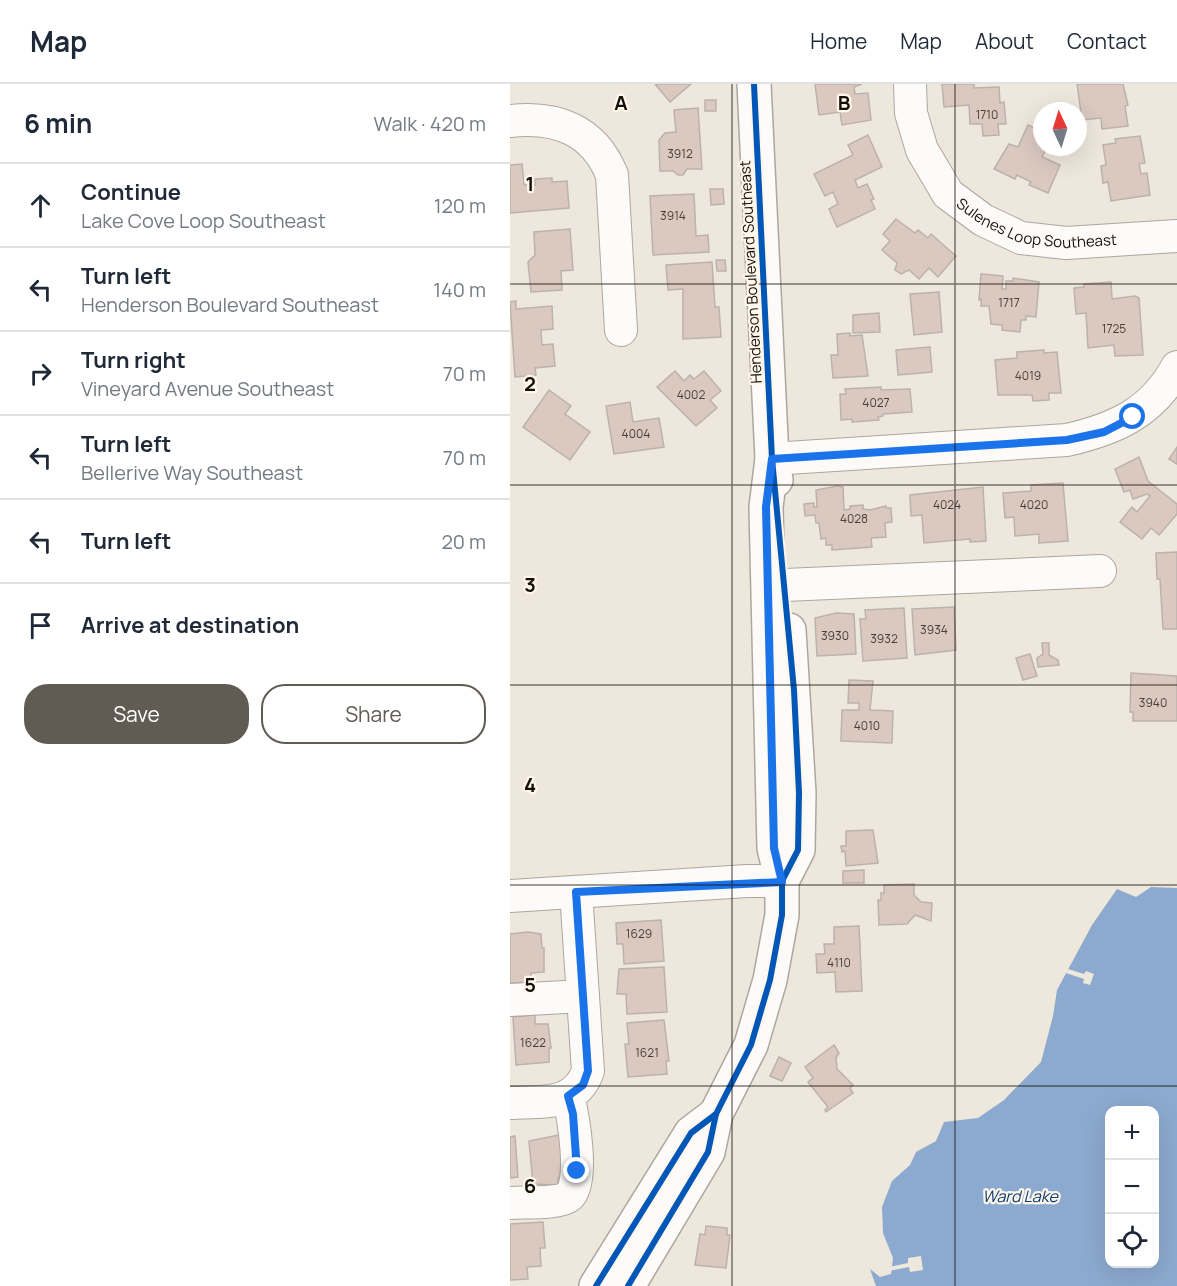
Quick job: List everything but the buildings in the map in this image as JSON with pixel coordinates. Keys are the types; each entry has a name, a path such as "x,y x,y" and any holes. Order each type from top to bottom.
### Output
{"main road":[{"name":"Henderson Boulevard Southeast","path":"754,84 772,459 794,690 799,793 798,850 782,882"},
{"name":"Henderson Boulevard Southeast","path":"628,1286 708,1152 716,1114 751,1045 770,980 782,915 782,882 774,848 766,507 772,459"},
{"name":"Henderson Boulevard Southeast","path":"596,1286 691,1133 716,1114"}],"street":[{"name":"Sulenes Loop Southeast","path":"910,84 911,113 922,150 948,194 982,220 1021,238 1066,243 1177,236"},
{"path":"510,121 548,121 573,129 590,141 604,156 612,175 621,330"},
{"path":"772,459 1067,440 1104,432 1133,417 1166,383 1177,367"},
{"path":"785,585 1100,571"},
{"path":"510,896 782,882"},
{"path":"510,1103 555,1100 568,1096 583,1085 588,1071 576,892"},
{"path":"510,1000 583,996"},
{"path":"510,1203 562,1200 570,1195 575,1186 577,1171 573,1114 568,1096"}],"water":[{"name":"Ward Lake","path":"1151,887 1177,888 1177,1286 876,1286 870,1269 880,1277 891,1274 893,1258 883,1233 882,1207 892,1181 910,1165 916,1152 936,1141 944,1122 978,1118 1004,1100 1041,1062 1057,990 1092,925 1117,889 1136,897"}],"pier":[{"path":"1065,968 1084,974 1086,971 1094,974 1090,985 1083,983 1084,979 1063,972"},
{"path":"921,1256 923,1270 910,1272 909,1267 889,1271 889,1267 908,1263 908,1258"}],"cycle path":[{"path":"754,84 772,459 794,690 799,793 798,850 782,881"},
{"path":"628,1286 708,1152 716,1114 751,1045 770,980 782,915 782,881 774,848 766,507 772,459"},
{"path":"596,1286 691,1133 716,1114"}],"route":[{"path":"577,1171 573,1114 568,1096 583,1085 588,1071 576,892 747,881 782,882 774,848 766,507 772,459 1067,440 1104,432 1133,417"}]}
